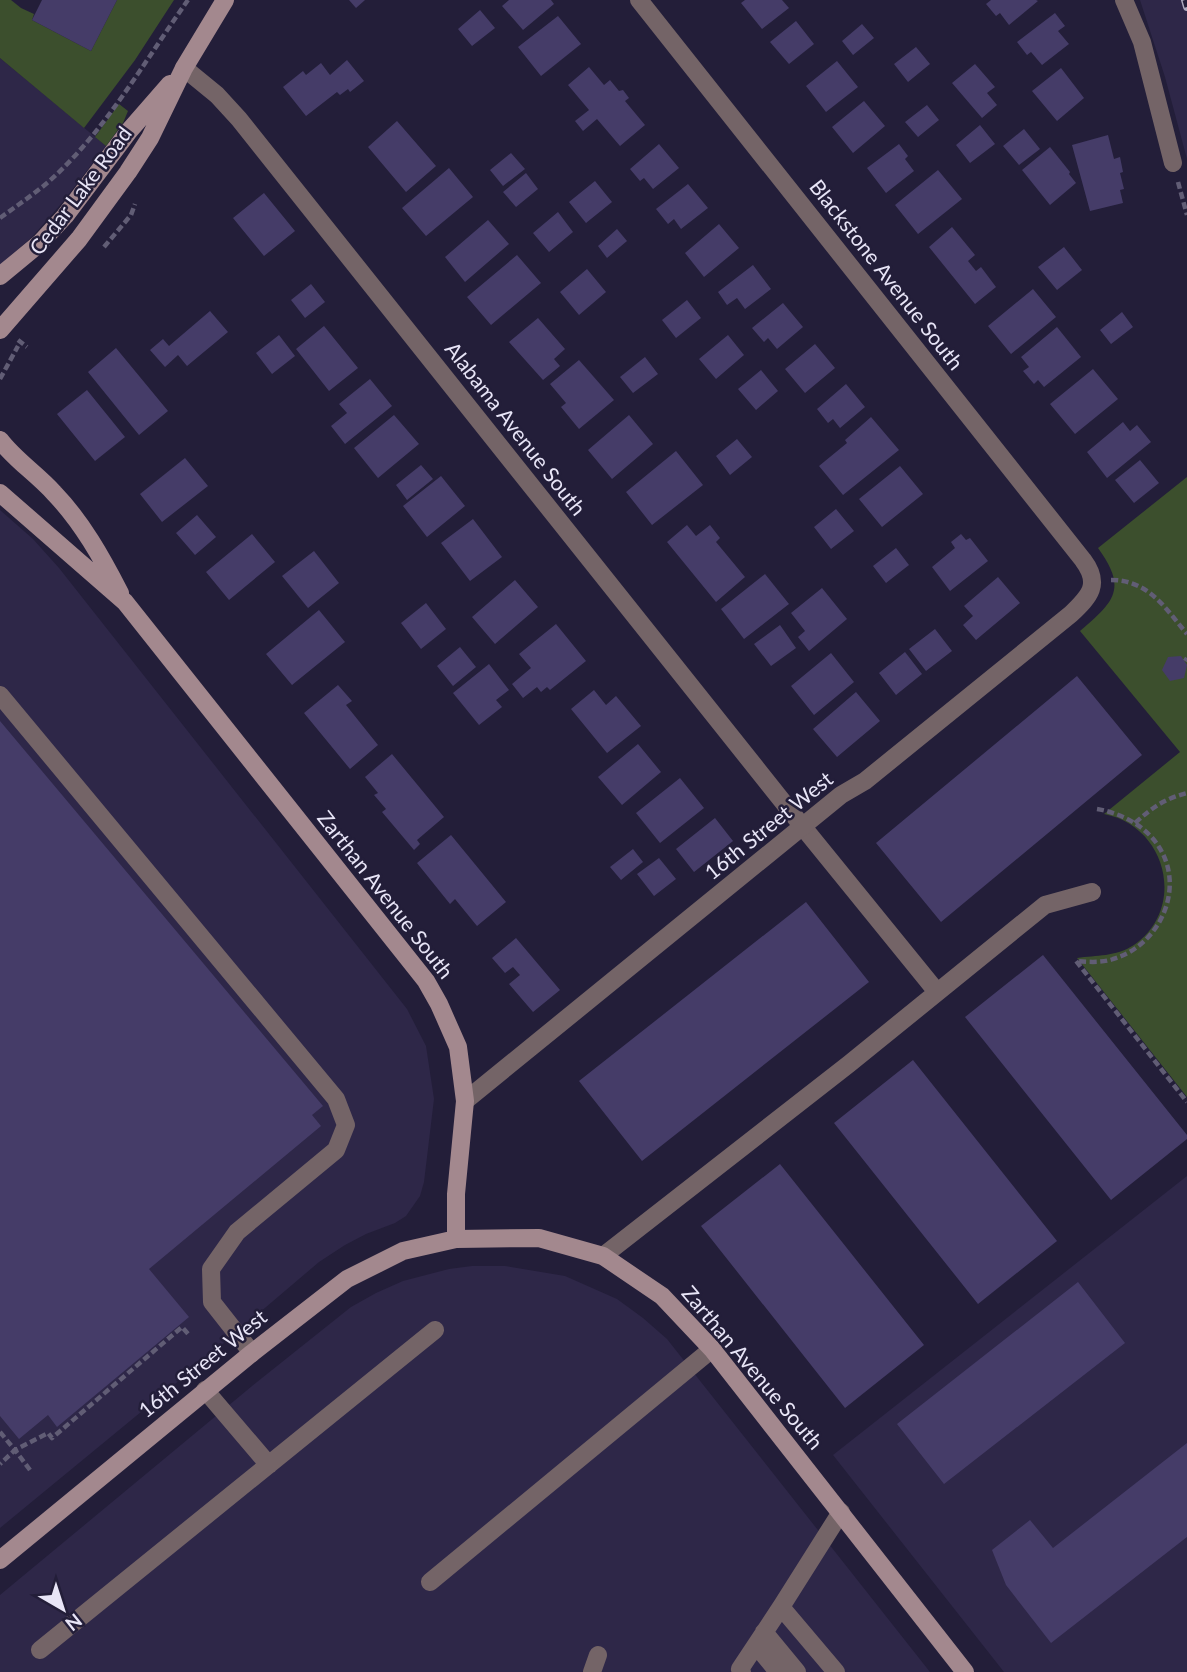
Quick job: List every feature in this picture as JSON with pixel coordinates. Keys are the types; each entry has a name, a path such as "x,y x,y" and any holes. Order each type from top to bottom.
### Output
{"street":[{"name":"Cedar Lake Road","path":"0,330 79,239 120,183 150,138 184,68 225,0"},
{"name":"Blackstone Avenue South","path":"639,0 1083,560 1090,569 1093,581"},
{"path":"1124,0 1142,42 1173,163"},
{"name":"Cedar Lake Road","path":"0,276 40,243 65,216 129,131 184,68"},
{"name":"Alabama Avenue South","path":"184,68 217,95 239,119 937,992"},
{"name":"Zarthan Avenue South","path":"0,440 56,495 99,552 125,602"},
{"name":"Zarthan Avenue South","path":"0,493 125,602 426,981 458,1048 465,1101 456,1194 456,1239 538,1238 603,1256 662,1296 712,1349 965,1672"},
{"name":"16th Street West","path":"465,1101 841,795 865,780 1070,614 1087,599 1093,581"},
{"path":"0,695 336,1099 346,1125 336,1150 237,1232 211,1269 212,1302 251,1353"},
{"path":"603,1256 849,1064 1045,905 1092,892"},
{"name":"16th Street West","path":"0,1560 251,1353 347,1279 402,1251 456,1239"},
{"path":"40,1650 435,1331"},
{"path":"430,1582 712,1349"},
{"path":"205,1391 269,1465"},
{"path":"753,1656 781,1606 841,1512"},
{"path":"781,1606 836,1672"},
{"path":"753,1656 778,1672"},
{"path":"753,1656 797,1672"}],"path":[{"path":"0,218 55,176 86,142 136,78 188,0"},
{"path":"1173,163 1187,215"},
{"path":"1093,581 1119,580 1143,588 1157,597 1187,634"},
{"path":"1135,824 1153,807 1168,798 1187,793"},
{"path":"1097,809 1111,811 1151,836 1161,849 1166,863 1170,893 1164,914 1146,941 1113,959 1076,961 1187,1102"},
{"path":"0,1464 15,1450 48,1433 52,1438 183,1327 189,1335"},
{"path":"0,1432 30,1470"}],"shaded area":[{"path":"1140,0 1187,0 1187,159 1165,77"},
{"path":"0,58 106,146 32,237 0,265"},
{"path":"0,510 33,539 59,568 407,1009 426,1046 434,1099 424,1182 420,1196 406,1216 345,1245 319,1262 0,1528"},
{"path":"1187,1176 1187,1672 1004,1672 833,1455"},
{"path":"472,1266 505,1266 565,1276 617,1299 667,1339 930,1672 0,1672 0,1595 351,1307 403,1281"}],"green space":[{"path":"0,0 11,0 34,14 32,20 91,51 117,0 174,0 135,60 84,128 0,58"},
{"path":"119,104 128,111 123,123 106,146 95,137"},
{"path":"1187,477 1187,1097 1077,958 1113,954 1127,949 1151,929 1161,911 1164,890 1162,870 1155,851 1143,834 1126,822 1104,814 1180,752 1080,631 1101,612 1113,594 1113,574 1098,548"}],"building":[{"path":"42,0 117,0 91,51 32,20"},
{"path":"349,0 365,0 356,8"},
{"path":"509,0 551,0 554,4 523,30 502,6"},
{"path":"745,0 782,0 789,8 762,29 741,3"},
{"path":"991,0 1038,1 1009,25 1000,13 996,16 986,4"},
{"path":"480,10 495,28 472,46 458,29"},
{"path":"1055,13 1065,26 1058,31 1069,44 1042,65 1031,52 1027,55 1017,42"},
{"path":"558,16 581,44 541,76 518,47"},
{"path":"796,21 814,44 789,64 770,42"},
{"path":"862,24 874,38 853,55 842,41"},
{"path":"916,47 930,64 908,82 894,64"},
{"path":"347,60 364,81 350,92 348,89 340,95 337,92 306,116 283,87 303,71 306,75 321,63 330,75"},
{"path":"837,61 858,87 826,112 806,86"},
{"path":"975,64 995,87 987,93 997,105 982,118 952,83"},
{"path":"589,67 604,85 610,80 619,91 623,90 629,98 625,101 645,125 620,146 597,119 583,131 575,121 589,110 568,85"},
{"path":"1061,68 1084,98 1057,121 1032,91"},
{"path":"864,101 885,126 853,153 832,127"},
{"path":"927,105 939,120 918,137 905,122"},
{"path":"397,121 436,166 406,192 368,147"},
{"path":"980,125 995,144 970,163 956,145"},
{"path":"1024,129 1040,149 1019,165 1003,146"},
{"path":"1108,135 1114,159 1120,157 1124,189 1120,190 1123,203 1090,211 1072,145"},
{"path":"659,144 679,168 653,189 644,178 640,181 630,169"},
{"path":"899,144 914,171 886,193 867,168"},
{"path":"1050,147 1076,183 1050,205 1022,170"},
{"path":"511,153 525,169 503,186 490,170"},
{"path":"449,168 473,197 426,236 402,208"},
{"path":"938,170 962,199 918,234 895,205"},
{"path":"526,173 538,189 516,207 503,192"},
{"path":"595,181 612,202 586,223 569,202"},
{"path":"688,184 708,208 681,229 674,219 668,224 656,209"},
{"path":"264,193 295,231 264,256 233,218"},
{"path":"558,212 573,232 549,252 533,233"},
{"path":"488,220 509,244 465,282 445,257"},
{"path":"719,224 739,248 704,277 685,253"},
{"path":"952,227 975,255 968,261 976,271 981,267 996,287 975,304 929,247"},
{"path":"617,229 627,241 607,258 598,246"},
{"path":"1064,247 1082,270 1057,290 1038,267"},
{"path":"517,255 541,283 491,325 467,297"},
{"path":"753,265 771,289 745,309 737,298 727,305 718,292"},
{"path":"587,269 606,292 579,315 560,292"},
{"path":"311,284 325,302 305,318 291,300"},
{"path":"1033,289 1056,317 1011,354 988,326"},
{"path":"687,300 701,318 676,338 662,320"},
{"path":"783,303 803,327 777,349 768,338 764,342 752,328"},
{"path":"210,311 228,332 187,366 178,355 165,367 150,350 163,339 169,346"},
{"path":"1122,312 1133,327 1111,344 1100,330"},
{"path":"538,318 565,349 554,359 560,366 543,380 509,342"},
{"path":"324,326 358,368 329,391 296,349"},
{"path":"1057,327 1081,357 1044,387 1038,380 1034,384 1023,371 1029,367 1021,357"},
{"path":"279,335 295,356 272,374 256,353"},
{"path":"728,335 744,355 716,379 699,359"},
{"path":"815,344 835,368 805,393 785,369"},
{"path":"116,348 168,411 139,435 88,372"},
{"path":"645,357 658,374 633,393 620,377"},
{"path":"579,360 614,400 579,429 561,407 566,403 550,384"},
{"path":"1093,369 1118,399 1075,434 1050,404"},
{"path":"761,370 778,391 756,410 738,389"},
{"path":"370,379 392,406 345,444 331,426 347,413 339,404"},
{"path":"846,384 865,407 840,428 833,419 828,423 817,409"},
{"path":"87,390 125,437 95,461 57,414"},
{"path":"394,415 419,444 378,478 354,448"},
{"path":"629,415 653,444 612,479 588,450"},
{"path":"871,417 899,450 843,495 819,466 847,443 845,440"},
{"path":"1123,422 1130,431 1137,425 1151,442 1107,478 1087,452"},
{"path":"737,439 752,457 730,475 716,456"},
{"path":"676,451 703,485 652,525 626,492"},
{"path":"185,458 208,486 162,522 140,494"},
{"path":"1140,460 1159,483 1134,503 1115,480"},
{"path":"421,465 433,479 407,500 396,485"},
{"path":"900,466 923,494 882,527 859,499"},
{"path":"441,476 465,506 427,537 403,506"},
{"path":"836,509 854,531 831,549 814,527"},
{"path":"197,515 216,537 195,555 176,533"},
{"path":"473,519 502,557 470,581 441,543"},
{"path":"687,525 696,536 710,525 720,538 716,542 745,577 716,602 667,542"},
{"path":"252,534 275,562 229,600 206,572"},
{"path":"961,534 966,540 970,538 988,561 950,591 932,567 955,548 951,542"},
{"path":"896,548 909,565 886,583 873,566"},
{"path":"314,551 339,583 308,608 282,576"},
{"path":"765,574 789,604 744,639 721,609"},
{"path":"998,577 1020,603 976,640 963,625 973,616 964,606"},
{"path":"515,580 538,607 495,644 472,617"},
{"path":"822,588 847,619 809,651 798,637 805,631 791,613"},
{"path":"426,603 446,629 421,649 401,623"},
{"path":"319,610 345,642 292,685 266,654"},
{"path":"556,624 586,661 550,690 547,687 541,692 537,687 523,698 512,684 531,668 519,654"},
{"path":"780,625 796,648 771,666 754,644"},
{"path":"935,629 952,651 926,671 909,649"},
{"path":"460,647 476,667 453,686 437,666"},
{"path":"905,652 922,674 896,695 879,673"},
{"path":"831,653 854,682 814,715 791,686"},
{"path":"1181,656 1187,665 1184,678 1170,681 1162,670 1168,657"},
{"path":"489,664 509,690 496,700 502,707 479,725 453,693"},
{"path":"1077,676 1142,755 941,922 876,843"},
{"path":"338,685 352,701 346,705 378,745 350,769 304,713"},
{"path":"594,690 606,705 616,696 641,726 607,753 571,709"},
{"path":"856,692 880,721 837,757 813,729"},
{"path":"0,721 323,1106 312,1115 321,1126 149,1269 189,1317 57,1427 48,1415 19,1439 0,1416"},
{"path":"638,744 661,772 622,805 598,777"},
{"path":"392,754 444,817 417,840 420,844 414,850 382,812 386,809 374,795 378,793 365,777"},
{"path":"680,778 704,808 660,843 636,813"},
{"path":"715,818 733,841 694,872 676,849"},
{"path":"451,835 506,902 477,926 455,899 450,904 417,863"},
{"path":"633,849 643,862 621,880 610,867"},
{"path":"659,858 676,879 654,896 637,874"},
{"path":"806,902 869,982 642,1161 579,1081"},
{"path":"516,938 560,990 533,1012 509,984 520,975 513,967 505,973 492,958"},
{"path":"1043,955 1187,1135 1187,1139 1111,1200 965,1017"},
{"path":"913,1060 1057,1241 978,1304 834,1123"},
{"path":"780,1164 924,1345 845,1408 701,1226"},
{"path":"1078,1282 1125,1343 944,1484 897,1424"},
{"path":"1187,1443 1187,1537 1051,1643 1006,1585 992,1550 1030,1520 1053,1548"}],"railway":[{"path":"1185,0 1187,7"}]}
